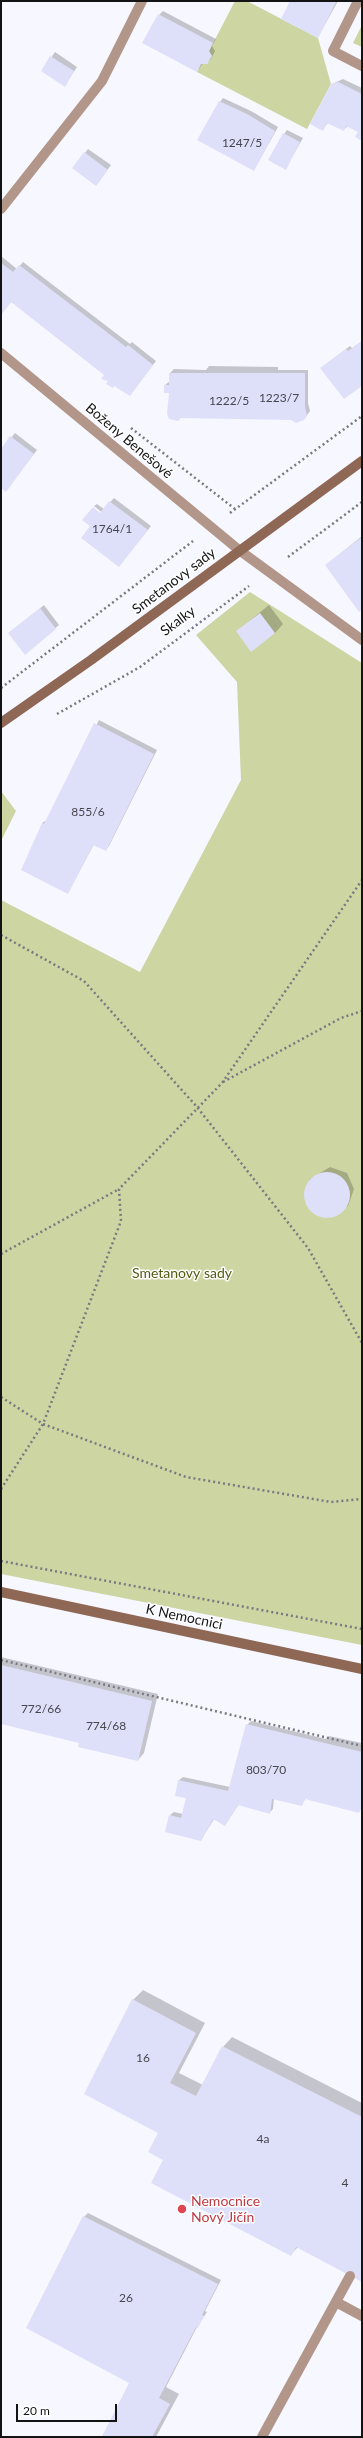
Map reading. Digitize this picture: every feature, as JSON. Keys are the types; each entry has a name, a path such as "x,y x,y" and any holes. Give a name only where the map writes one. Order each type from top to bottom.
{"street":[{"path":"1,209 102,81 142,1"},
{"path":"358,1 333,51 362,66"},
{"name":"Boženy Benešové","path":"1,353 239,550"},
{"path":"362,461 239,550 362,640"},
{"name":"Smetanovy sady","path":"1,723 91,660 239,550"},
{"name":"K Nemocnici","path":"1,1592 362,1669"},
{"path":"262,2437 350,2276"},
{"path":"336,2302 362,2316"}],"path":[{"path":"1,688 211,527 362,416"},
{"name":"Skalky","path":"56,715 140,667 362,502"},
{"path":"1,1254 119,1189 197,1107 222,1083 362,880"},
{"path":"1,935 84,981 197,1107 308,1248 362,1342"},
{"path":"222,1083 341,1018 362,1011"},
{"path":"1,1489 43,1424 121,1221 119,1189"},
{"path":"1,1397 43,1424 186,1477 331,1502 362,1499"},
{"path":"1,1561 362,1628"},
{"path":"1,1660 362,1746"}],"green space":[{"path":"235,1 247,1 318,38 331,84 307,129 197,72 201,64 207,64 212,56 209,51"},
{"path":"362,25 362,47 353,43"},
{"name":"Smetanovy sady","path":"250,592 362,663 362,1645 1,1574 1,900 140,972 241,780 237,682 196,635"},
{"path":"1,791 16,811 1,841"}],"building":[{"path":"290,1 336,2 318,38 281,19"},
{"path":"158,14 213,43 209,51 212,56 207,64 201,64 197,72 142,43"},
{"path":"50,56 74,71 65,87 41,71"},
{"path":"338,82 362,94 362,141 355,137 358,132 346,126 344,131 327,123 323,131 310,124 331,84"},
{"path":"219,101 247,114 275,131 254,171 197,140"},
{"path":"283,133 300,142 286,170 268,160"},
{"path":"84,152 108,170 96,186 72,168"},
{"path":"1,263 13,272 19,265 126,347 128,345 153,365 130,396 114,386 113,388 106,384 108,381 101,379 104,375 11,302 1,315"},
{"path":"362,341 362,386 344,399 320,368 346,349 348,351"},
{"path":"169,373 305,373 305,407 307,416 304,420 296,423 291,420 181,418 178,421 169,419 167,414 169,393 164,393 164,385 169,385"},
{"path":"10,436 34,454 6,492 1,488 1,449"},
{"path":"109,501 148,530 119,567 81,538 90,526 82,520 93,507 100,513"},
{"path":"362,537 362,610 359,612 325,565"},
{"path":"40,608 56,629 25,655 8,633"},
{"path":"260,613 275,633 251,652 236,631"},
{"path":"94,723 154,754 106,851 93,845 68,894 21,870 42,823 44,824"},
{"path":"327,1172 340,1176 346,1182 350,1195 346,1208 340,1214 327,1218 314,1214 308,1208 304,1195 308,1182 314,1176"},
{"path":"1,1665 152,1701 138,1761 78,1747 79,1743 1,1724"},
{"path":"246,1724 362,1752 362,1806 359,1813 305,1799 302,1806 272,1799 270,1814 238,1805 225,1826 213,1819 201,1841 165,1832 169,1815 181,1818 186,1798 175,1796 178,1780 228,1791"},
{"path":"132,1999 196,2033 170,2083 196,2096 222,2046 362,2117 362,2282 296,2247 291,2256 151,2183 163,2160 148,2152 158,2133 84,2094"},
{"path":"83,2216 218,2284 202,2315 204,2316 198,2328 196,2327 159,2398 170,2404 152,2437 102,2437 129,2383 26,2328"}],"place":[{"name":"Nemocnice Nový Jičín","path":"182,2209"}]}
